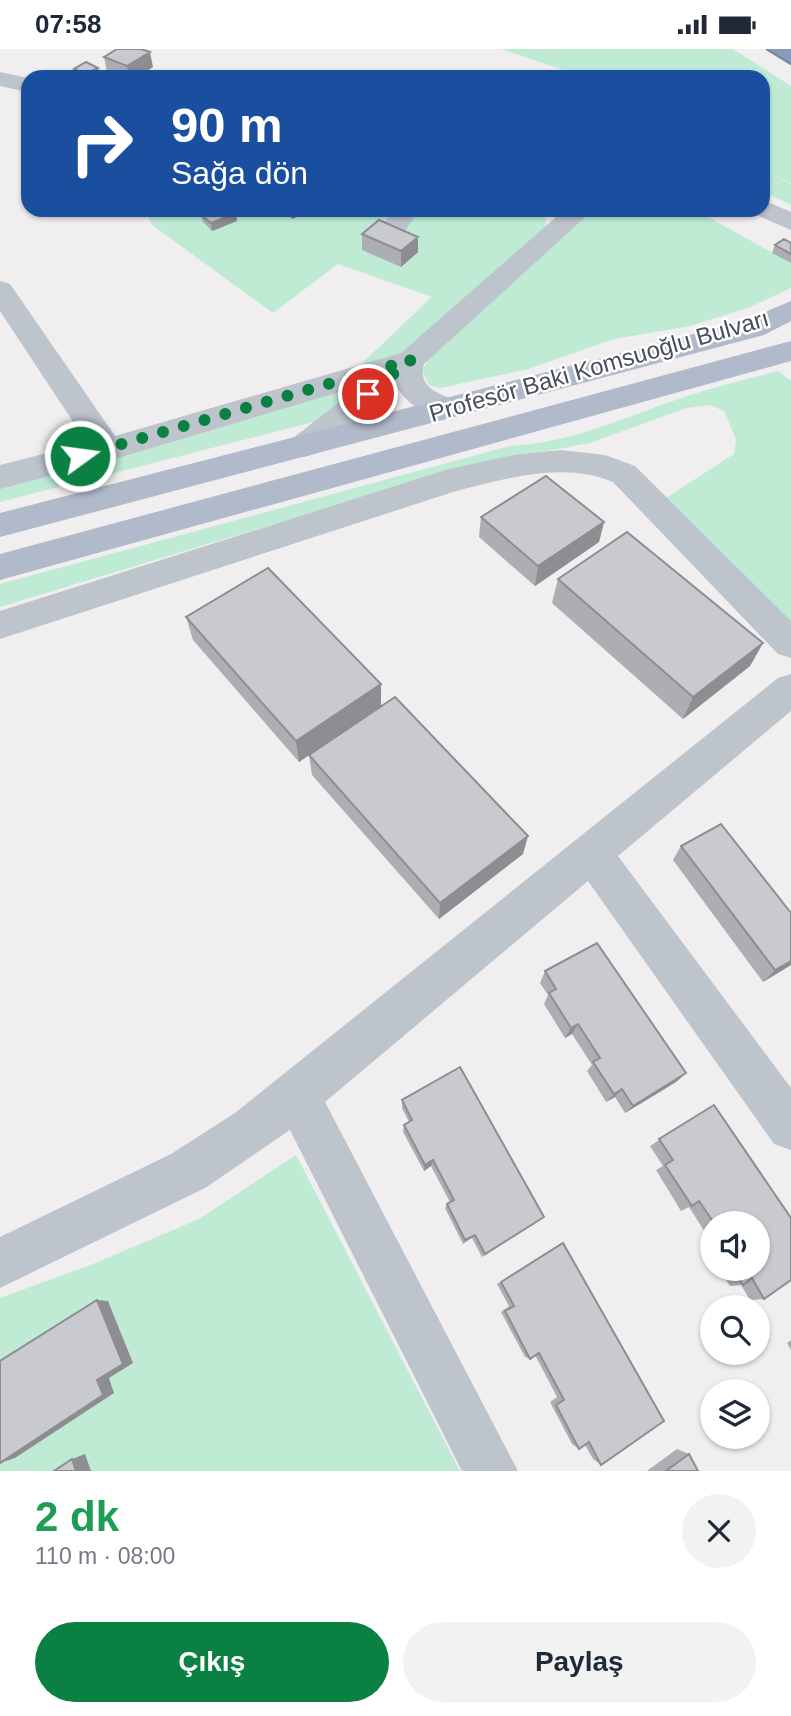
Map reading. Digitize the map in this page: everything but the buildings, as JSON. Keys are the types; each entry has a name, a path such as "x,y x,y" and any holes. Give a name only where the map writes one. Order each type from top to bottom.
{"main road":[{"name":"Profesör Baki Komsuoğlu Bulvarı","path":"0,525 754,328 791,310"},
{"name":"Profesör Baki Komsuoğlu Bulvarı","path":"0,567 791,351"}],"street":[{"path":"778,49 791,57"},
{"path":"0,79 21,84"},
{"path":"770,212 790,222"},
{"path":"304,446 411,360 566,217"},
{"path":"0,290 107,449"},
{"path":"411,360 406,375 412,389 427,401 449,408"},
{"path":"0,477 107,449 411,360"},
{"path":"0,625 449,481 523,466 587,461 608,464 624,474 791,644"},
{"path":"0,1263 188,1171 252,1131 791,689"},
{"path":"591,852 791,1127"},
{"path":"297,1096 491,1471"}],"green space":[{"path":"501,49 733,49 766,70 563,70"},
{"path":"770,73 791,86 791,183 770,174"},
{"path":"770,174 791,184 791,205 770,194"},
{"path":"148,217 546,219 545,229 416,343 322,420 0,502 0,477 360,365 432,297 338,264 273,313 152,225"},
{"path":"582,217 708,217 791,263 791,288 748,308 690,326 614,339 528,369 440,388 429,385 422,371 429,358"},
{"path":"778,371 791,381 791,622 666,498 734,454 736,439 724,411 710,405 686,408 590,443 463,467 0,607 0,584 510,446 569,436 692,394"},
{"path":"296,1155 460,1471 0,1471 0,1298 93,1264 199,1219"}],"route":[{"path":"80,456 411,360 368,394"}]}
